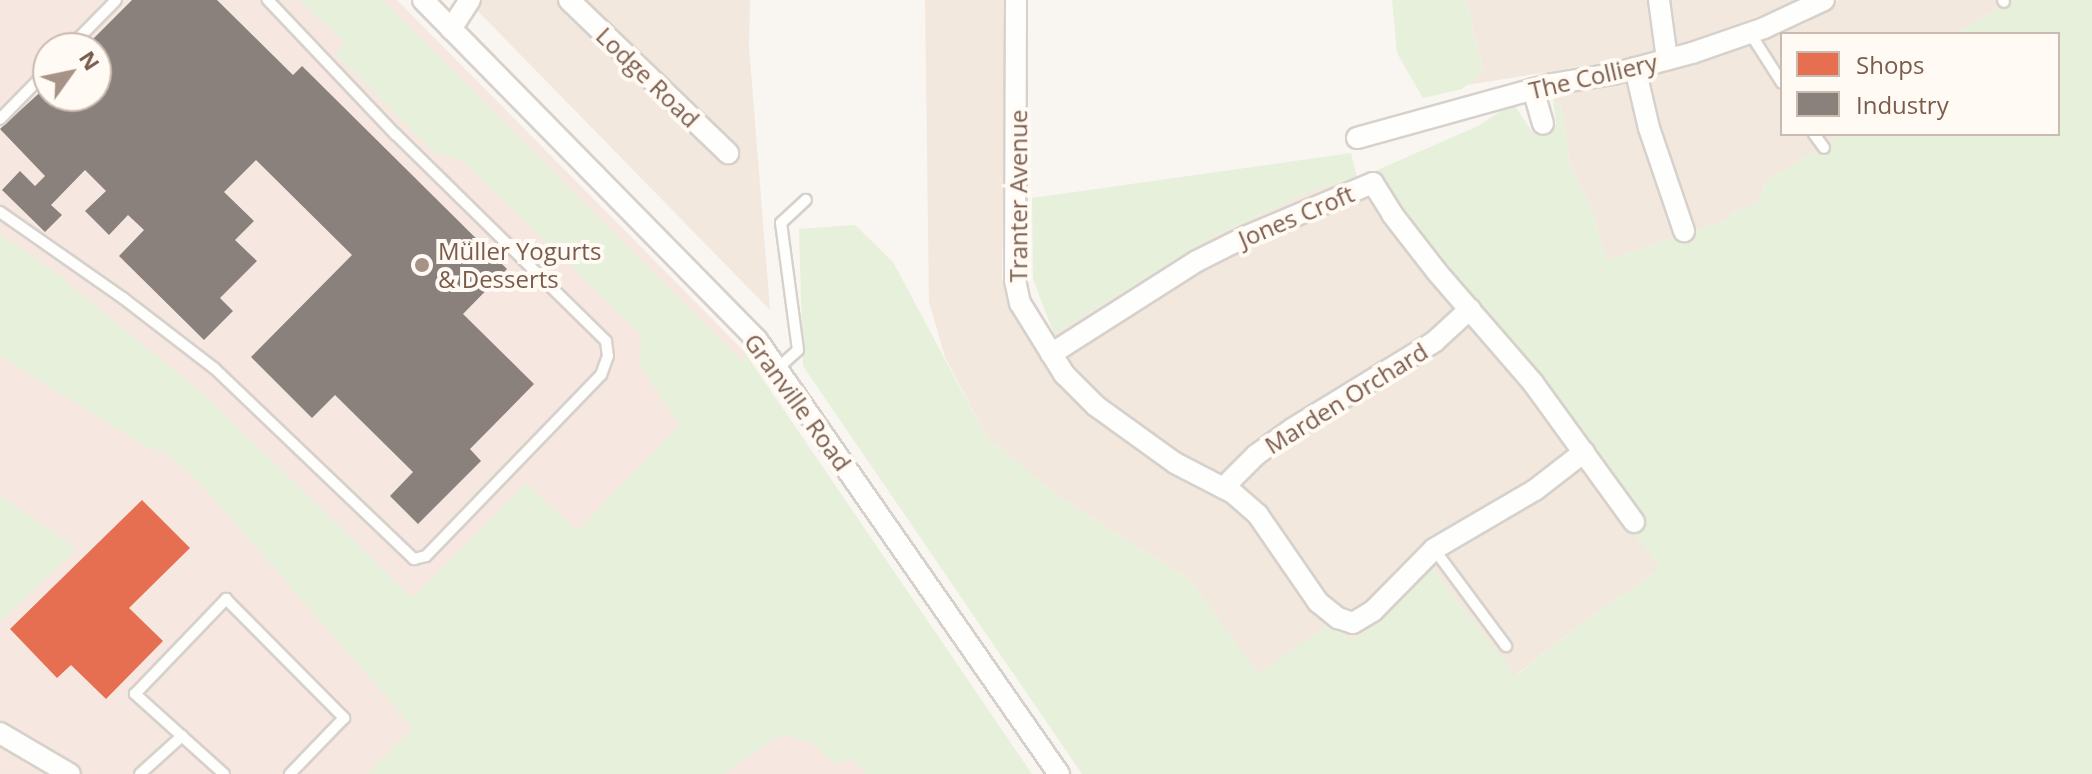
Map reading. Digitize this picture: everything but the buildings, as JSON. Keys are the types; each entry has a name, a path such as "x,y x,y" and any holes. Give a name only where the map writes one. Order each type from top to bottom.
{"street":[{"name":"Granville Road","path":"423,0 757,340 1059,774"},
{"path":"451,29 470,0"},
{"name":"Lodge Road","path":"569,0 728,153"},
{"name":"Tranter Avenue","path":"1016,0 1015,280 1020,303 1064,374 1096,406 1175,463 1223,488 1258,515 1318,602 1338,618 1353,623 1373,611 1434,549 1535,490 1584,452"},
{"path":"1659,0 1667,59"},
{"name":"The Colliery","path":"1357,138 1533,89 1667,59 1750,33 1824,0"},
{"path":"1635,68 1649,128 1684,231"},
{"path":"1533,89 1543,124"},
{"name":"Jones Croft","path":"1051,354 1197,261 1245,237 1373,183 1392,214 1533,383 1634,522"},
{"name":"Marden Orchard","path":"1223,488 1256,455 1292,429 1434,342 1470,309"},
{"path":"0,733 70,774"}],"lane":[{"path":"85,32 116,0"},
{"path":"0,212 113,290 214,368 414,559 426,556 601,375 608,356 606,341 395,134 268,0"},
{"path":"1750,33 1780,80"},
{"path":"0,119 32,86"},
{"path":"1815,136 1824,148"},
{"path":"777,369 798,350 781,223 806,200"},
{"path":"1434,549 1506,646"},
{"path":"224,774 135,694 226,599 344,718 290,774"},
{"path":"140,774 182,736"}],"shaded area":[{"path":"0,0 397,0 743,350 813,743 836,765 851,758 866,774 0,774"},
{"path":"467,0 750,0 749,47 770,310"},
{"path":"925,0 1006,0 1002,279 1033,347 1211,238 1306,193 1375,171 1413,233 1543,381 1643,516 1628,526 1658,563 1657,571 1581,624 1515,676 1432,568 1376,623 1350,642 1331,623 1258,675 1191,581 1058,496 987,438 945,357 929,302"},
{"path":"1466,0 1795,0 1782,8 1646,56 1467,85 1483,70"},
{"path":"1838,0 2013,0 1958,32 1782,32 1802,25"},
{"path":"1780,33 1780,136 1842,136 1766,181 1757,204 1732,213 1730,219 1606,261 1594,215 1570,165 1561,105 1553,99 1562,90 1631,81"}],"green space":[{"path":"299,0 383,0 745,364 743,350 1032,774 866,774 851,758 836,765 813,743 782,734 723,774 367,774 413,728 204,487 167,453 145,446 0,356 0,234 56,273 210,400 413,598 526,483 577,531 680,425 640,366 641,335 463,161 434,153 335,54 345,43"},
{"path":"1392,0 1466,0 1483,71 1462,89 1423,98 1397,53"},
{"path":"2013,0 2092,0 2092,774 1082,774 803,366 799,229 855,225 893,262 987,438 1058,496 1191,581 1258,674 1332,622 1351,641 1376,623 1432,568 1516,676 1581,624 1657,571 1658,563 1628,526 1642,516 1543,381 1413,233 1375,171 1478,126 1513,103 1533,133 1548,133 1556,124 1553,99 1561,105 1570,165 1594,215 1606,261 1730,219 1732,213 1757,204 1766,181 1842,136 2060,136 2060,32 1958,32"},
{"path":"1351,153 1357,177 1306,193 1211,238 1054,334 1033,279 1032,198"},
{"path":"0,495 77,549 0,621"}],"place":[{"name":"Müller Yogurts & Desserts","path":"422,265"}]}
